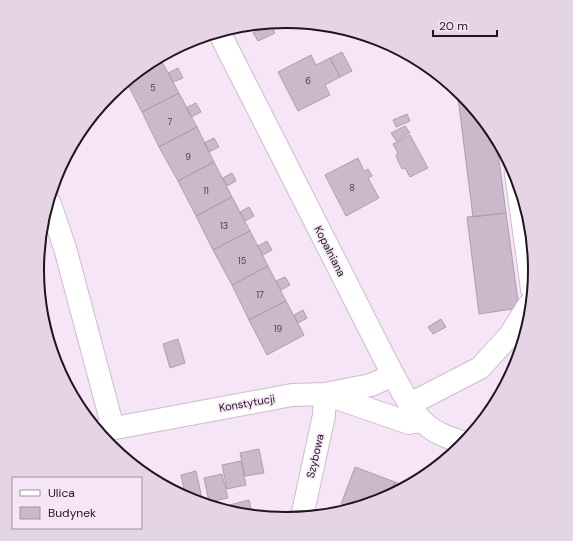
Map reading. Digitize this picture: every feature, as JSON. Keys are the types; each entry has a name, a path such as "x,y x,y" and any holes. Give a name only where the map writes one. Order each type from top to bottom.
{"street":[{"name":"Kopalniana","path":"221,37 393,375 416,412 441,434 459,441"},
{"path":"521,207 529,265"},
{"path":"52,209 65,248 106,430"},
{"path":"325,394 409,423 416,412 480,368 510,335 525,311"},
{"name":"Konstytucji","path":"106,430 292,395 325,394 371,385 393,375"},
{"name":"Szybowa","path":"303,512 324,415 325,394"}],"building":[{"path":"273,29 275,33 258,41 253,33 259,30"},
{"path":"342,52 352,71 340,77 330,58"},
{"path":"311,55 316,65 330,58 340,77 325,85 330,95 298,111 278,72"},
{"path":"162,62 179,93 142,112 129,86"},
{"path":"178,68 183,78 173,82 168,73"},
{"path":"179,93 197,127 159,147 142,112"},
{"path":"458,99 479,123 498,150 506,213 473,217"},
{"path":"196,103 201,112 191,117 186,108"},
{"path":"407,114 410,121 396,127 393,120"},
{"path":"405,126 410,133 396,141 391,133"},
{"path":"197,127 214,162 178,181 159,147"},
{"path":"410,135 428,168 410,177 405,168 402,169 396,156 398,153 393,144"},
{"path":"214,138 219,147 209,152 204,143"},
{"path":"358,158 364,171 368,169 372,176 368,178 379,198 346,216 325,175"},
{"path":"214,162 232,197 196,216 178,181"},
{"path":"232,173 236,181 227,186 223,178"},
{"path":"232,197 250,231 213,250 196,216"},
{"path":"249,207 254,216 245,221 240,212"},
{"path":"506,213 519,308 479,314 467,217"},
{"path":"250,231 268,266 232,285 213,250"},
{"path":"267,241 272,250 263,255 258,246"},
{"path":"268,266 286,301 249,320 232,285"},
{"path":"285,277 290,285 281,290 276,281"},
{"path":"286,301 304,335 267,355 249,320"},
{"path":"303,310 307,318 298,323 294,315"},
{"path":"441,319 446,327 433,334 428,327"},
{"path":"178,339 185,363 170,368 163,344"},
{"path":"259,449 264,473 245,476 240,453"},
{"path":"241,461 246,485 227,489 222,465"},
{"path":"355,467 395,482 392,489 379,495 349,505 341,504"},
{"path":"196,471 202,498 184,491 181,475"},
{"path":"222,474 228,498 213,501 209,500 204,478"},
{"path":"395,482 401,485 394,488 392,489"},
{"path":"249,500 251,510 239,508 227,506"}]}
